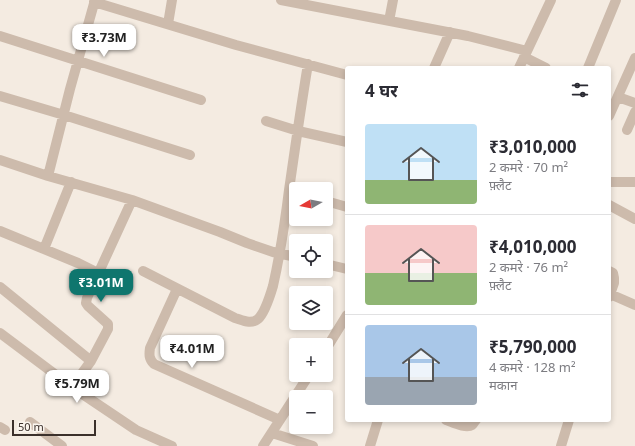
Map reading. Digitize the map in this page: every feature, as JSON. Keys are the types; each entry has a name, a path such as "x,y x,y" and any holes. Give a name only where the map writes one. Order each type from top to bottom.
{"street":[{"path":"168,24 172,0"},
{"path":"281,0 468,36 525,54 543,66"},
{"path":"389,21 393,0"},
{"path":"520,66 551,0"},
{"path":"589,66 616,0"},
{"path":"48,176 94,1 236,45 345,74"},
{"path":"435,66 450,32"},
{"path":"0,36 201,100"},
{"path":"611,109 614,99 635,58"},
{"path":"294,182 298,130 308,64"},
{"path":"0,96 190,155"},
{"path":"614,99 635,103"},
{"path":"627,130 635,112"},
{"path":"266,121 345,142"},
{"path":"0,160 48,176 132,200 247,243 289,255"},
{"path":"44,249 71,182"},
{"path":"611,182 635,182"},
{"path":"72,387 91,361 108,328 108,324 86,303 98,273 132,200"},
{"path":"333,202 345,206"},
{"path":"611,206 635,219"},
{"path":"143,271 235,318 246,322 253,322 257,320 263,312 272,288 289,208"},
{"path":"0,231 78,263 98,273"},
{"path":"333,266 345,269"},
{"path":"611,272 614,278 611,291"},
{"path":"0,287 91,361"},
{"path":"178,288 150,348 149,355 151,361 154,364 280,420"},
{"path":"611,295 635,306"},
{"path":"333,338 345,317"},
{"path":"0,333 72,387 136,430 172,446"},
{"path":"263,446 305,382"},
{"path":"30,422 62,446"},
{"path":"370,446 377,422"},
{"path":"452,422 463,426 472,425 474,422"},
{"path":"561,446 568,422"},
{"path":"272,433 313,446"}]}
